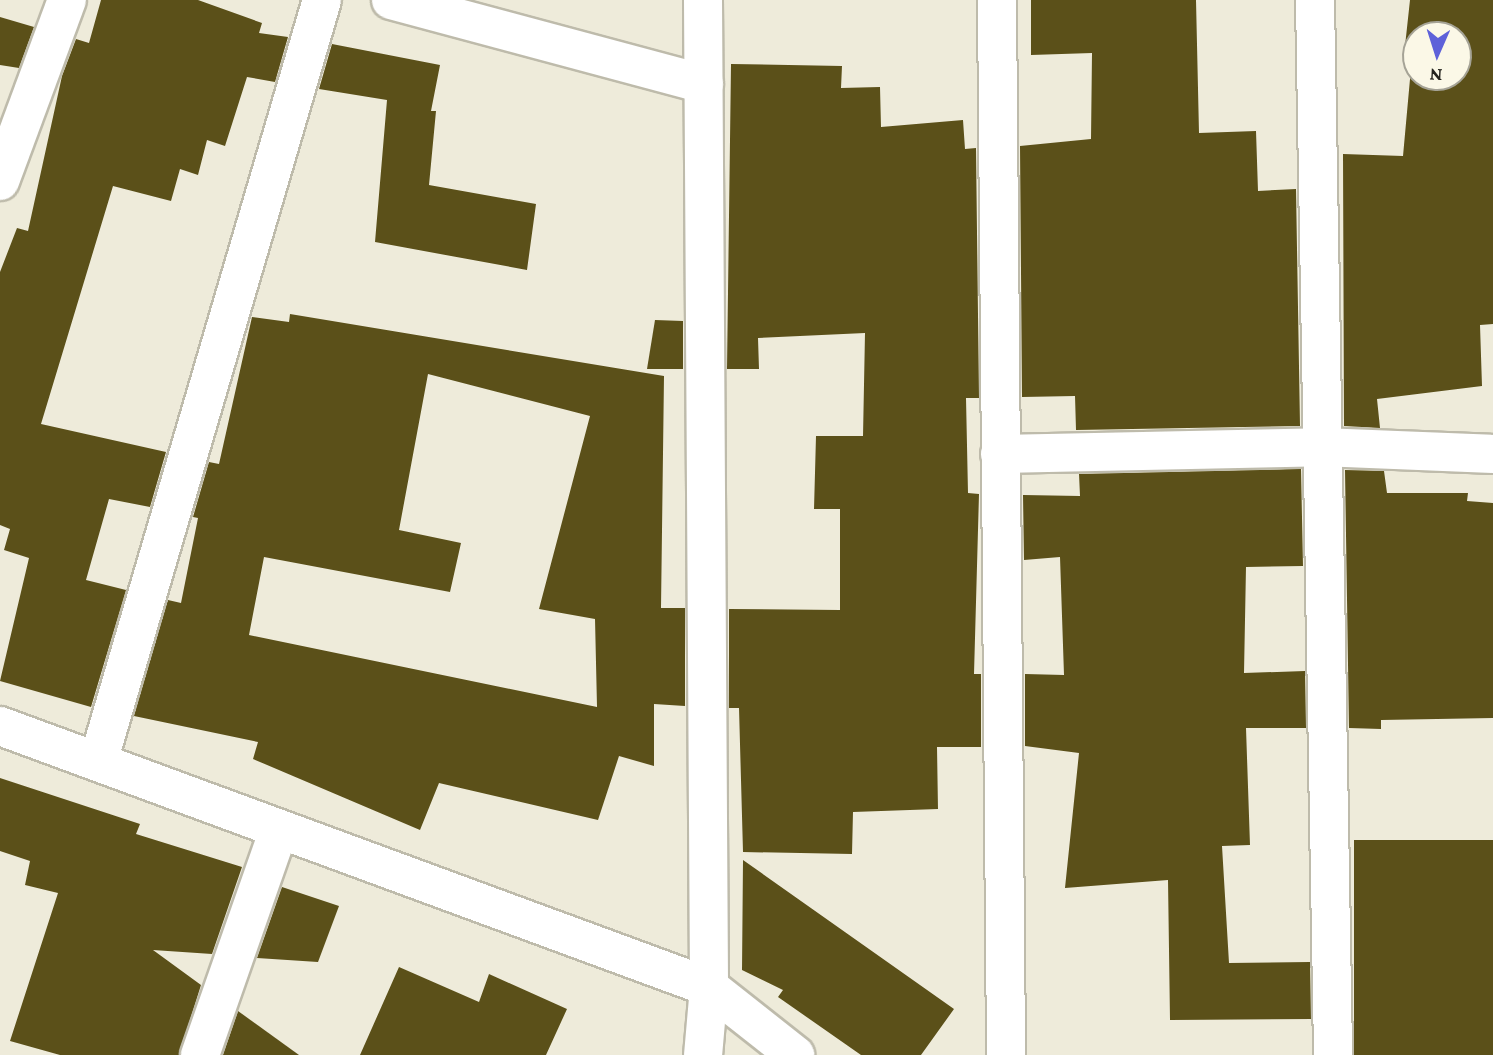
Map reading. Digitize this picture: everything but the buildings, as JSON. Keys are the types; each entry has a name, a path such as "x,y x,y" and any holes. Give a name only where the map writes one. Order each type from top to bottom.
{"street":[{"path":"0,181 67,0"},
{"path":"98,762 322,0"},
{"path":"391,0 704,84"},
{"path":"703,0 709,987 704,1055"},
{"path":"997,0 1006,1055"},
{"path":"1315,0 1333,1055"},
{"path":"1000,454 1321,447 1493,454"},
{"path":"0,726 278,832 709,987 795,1055"},
{"path":"200,1055 278,832"}]}
